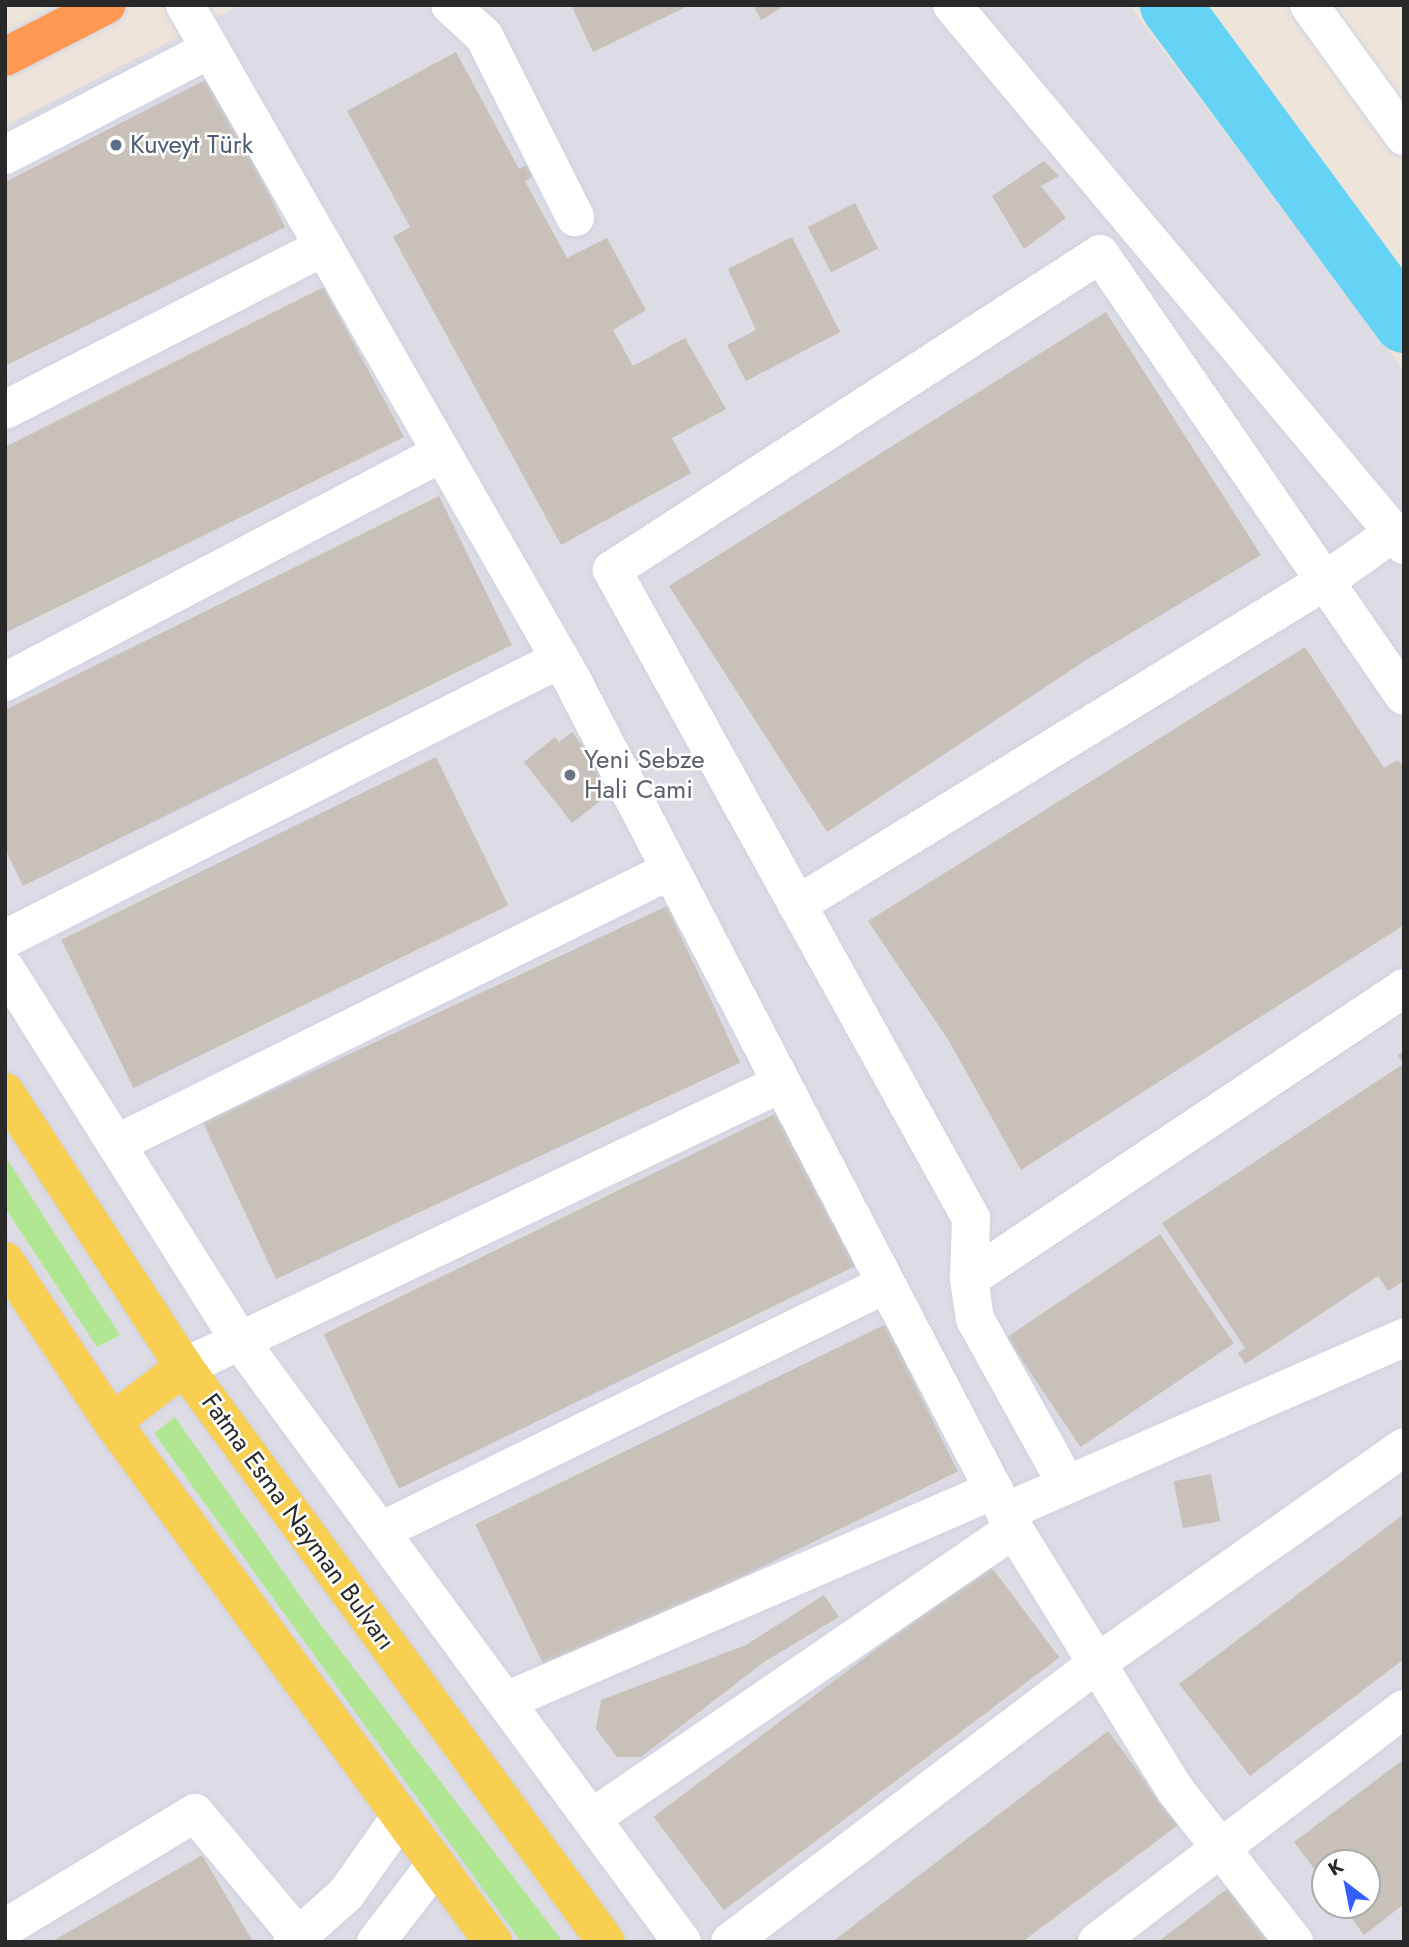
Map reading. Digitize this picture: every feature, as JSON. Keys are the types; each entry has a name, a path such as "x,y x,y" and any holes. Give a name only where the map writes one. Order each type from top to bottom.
{"highway":[{"path":"5,57 106,5"}],"main road":[{"name":"Fatma Esma Nayman Bulvarı","path":"5,1092 184,1367 606,1942"},
{"path":"5,1261 112,1422 494,1942"},
{"path":"112,1422 184,1367"}],"street":[{"path":"185,5 560,659 1004,1511 1176,1791 1294,1942"},
{"path":"450,5 484,36 575,217"},
{"path":"797,905 1399,539 952,5"},
{"path":"1309,5 1404,136"},
{"path":"5,155 210,48"},
{"path":"5,410 324,247"},
{"path":"1067,1485 975,1319 969,1279 971,1218 612,570 1100,254 1404,696"},
{"path":"5,682 442,453"},
{"path":"5,939 560,659"},
{"path":"116,1144 671,870"},
{"path":"5,968 240,1341 682,1942"},
{"path":"969,1279 1404,988"},
{"path":"184,1367 782,1083"},
{"path":"381,1531 886,1284"},
{"path":"506,1701 1004,1511 1404,1338"},
{"path":"730,1942 1097,1663 1404,1447"},
{"path":"592,1818 1004,1511"},
{"path":"1097,1942 1222,1850 1404,1709"},
{"path":"5,1928 195,1813 298,1940 346,1894 401,1816"},
{"path":"376,1942 436,1864"}],"shaded area":[{"path":"240,5 1129,5 1404,371 1404,1942 5,1942 5,126"}],"green space":[{"path":"5,1156 120,1335 97,1347 5,1208"},
{"path":"175,1417 317,1620 563,1942 521,1942 154,1433"}],"building":[{"path":"571,5 690,5 593,52"},
{"path":"753,5 786,5 761,20"},
{"path":"456,52 519,169 535,160 542,172 525,181 567,258 607,238 646,310 613,330 633,366 685,338 726,409 672,438 691,473 561,545 393,237 410,227 347,111"},
{"path":"213,76 285,227 5,366 5,182"},
{"path":"1044,161 1059,176 1041,186 1066,218 1024,249 992,196"},
{"path":"855,203 878,248 831,273 808,227"},
{"path":"792,237 840,332 746,381 727,345 756,330 728,269"},
{"path":"324,287 404,437 5,633 5,447"},
{"path":"1106,312 1261,555 1086,660 827,832 669,586"},
{"path":"439,496 512,645 23,886 5,849 5,710"},
{"path":"1305,647 1384,768 1398,760 1404,767 1404,925 1021,1170 949,1041 868,921"},
{"name":"Yeni Sebze Hali Cami","path":"572,732 617,788 572,823 524,762 555,737 559,742"},
{"path":"436,757 508,905 134,1088 61,940"},
{"path":"667,906 740,1063 276,1279 203,1122"},
{"path":"1404,1051 1404,1281 1388,1291 1378,1276 1245,1364 1238,1353 1245,1348 1162,1223 1403,1064 1398,1055"},
{"path":"781,1111 856,1266 399,1489 324,1334"},
{"path":"1160,1234 1234,1343 1080,1447 1007,1337"},
{"path":"886,1324 958,1471 547,1672 475,1524"},
{"path":"1211,1474 1220,1521 1183,1528 1174,1481"},
{"path":"1404,1514 1404,1659 1250,1776 1179,1684"},
{"path":"989,1564 1059,1657 724,1910 654,1817"},
{"path":"824,1595 839,1617 764,1662 641,1757 617,1757 596,1729 601,1700 746,1645"},
{"path":"1108,1731 1178,1825 1022,1942 832,1942"},
{"path":"1404,1759 1404,1904 1364,1935 1352,1919 1381,1919 1381,1849 1311,1849 1311,1864 1294,1842"},
{"path":"202,1855 252,1940 51,1942"},
{"path":"1228,1888 1268,1942 1158,1942"}],"waterway":[{"path":"1170,5 1404,322"}],"place":[{"name":"Kuveyt Türk","path":"116,145"},
{"name":"Yeni Sebze Hali Cami","path":"570,775"}]}
